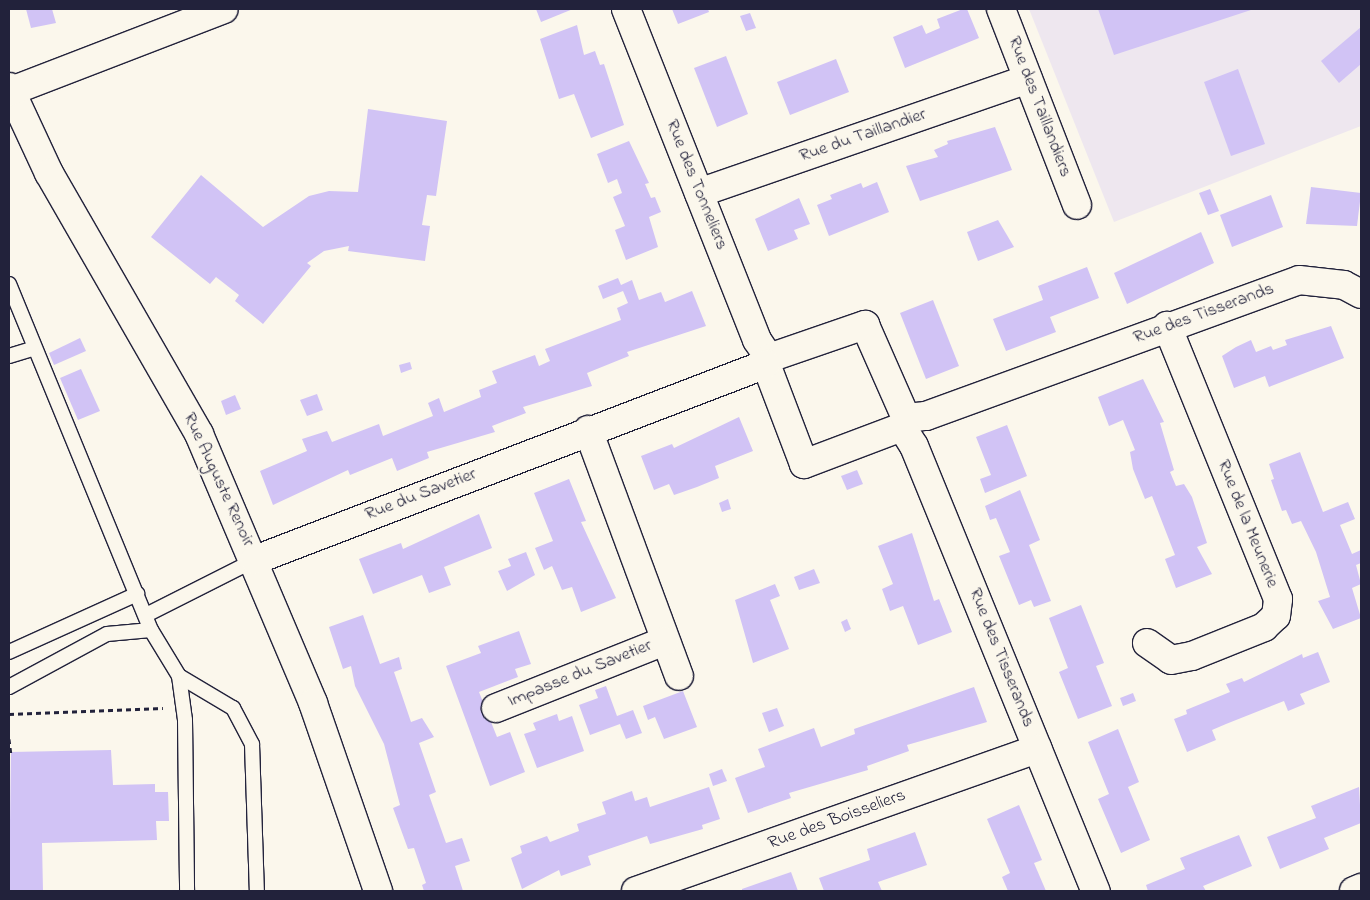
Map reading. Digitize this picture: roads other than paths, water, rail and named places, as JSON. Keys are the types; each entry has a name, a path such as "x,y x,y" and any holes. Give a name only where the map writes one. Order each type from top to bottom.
{"street":[{"path":"9,90 224,9"},
{"name":"Rue des Tonneliers","path":"626,9 767,361 804,464 904,422"},
{"name":"Rue des Taillandiers","path":"1001,9 1077,205"},
{"name":"Rue du Taillandier","path":"699,193 1028,79"},
{"name":"Rue Auguste Renoir","path":"9,90 49,173 199,434 255,560 313,703 378,891"},
{"name":"Rue des Tisserands","path":"1096,891 904,422 926,416 1167,326 1299,280 1344,285 1361,294"},
{"name":"Rue du Savetier","path":"255,560 767,361 865,325 904,422"},
{"name":"Rue de la Meunerie","path":"1147,644 1171,660 1192,656 1264,627 1276,616 1278,599 1167,326"},
{"path":"588,430 664,641 679,676"},
{"name":"Impasse du Savetier","path":"496,708 664,641"},
{"name":"Rue des Boisseliers","path":"636,891 1038,749"},
{"path":"1354,891 1361,888"}],"lane":[{"path":"9,284 32,349 146,614 151,630 179,676 183,707 188,891"},
{"path":"9,356 32,349"},
{"path":"146,614 255,560"},
{"path":"9,652 137,594"},
{"path":"9,686 107,634 151,630"},
{"path":"179,676 232,708 252,744 257,891"}]}
